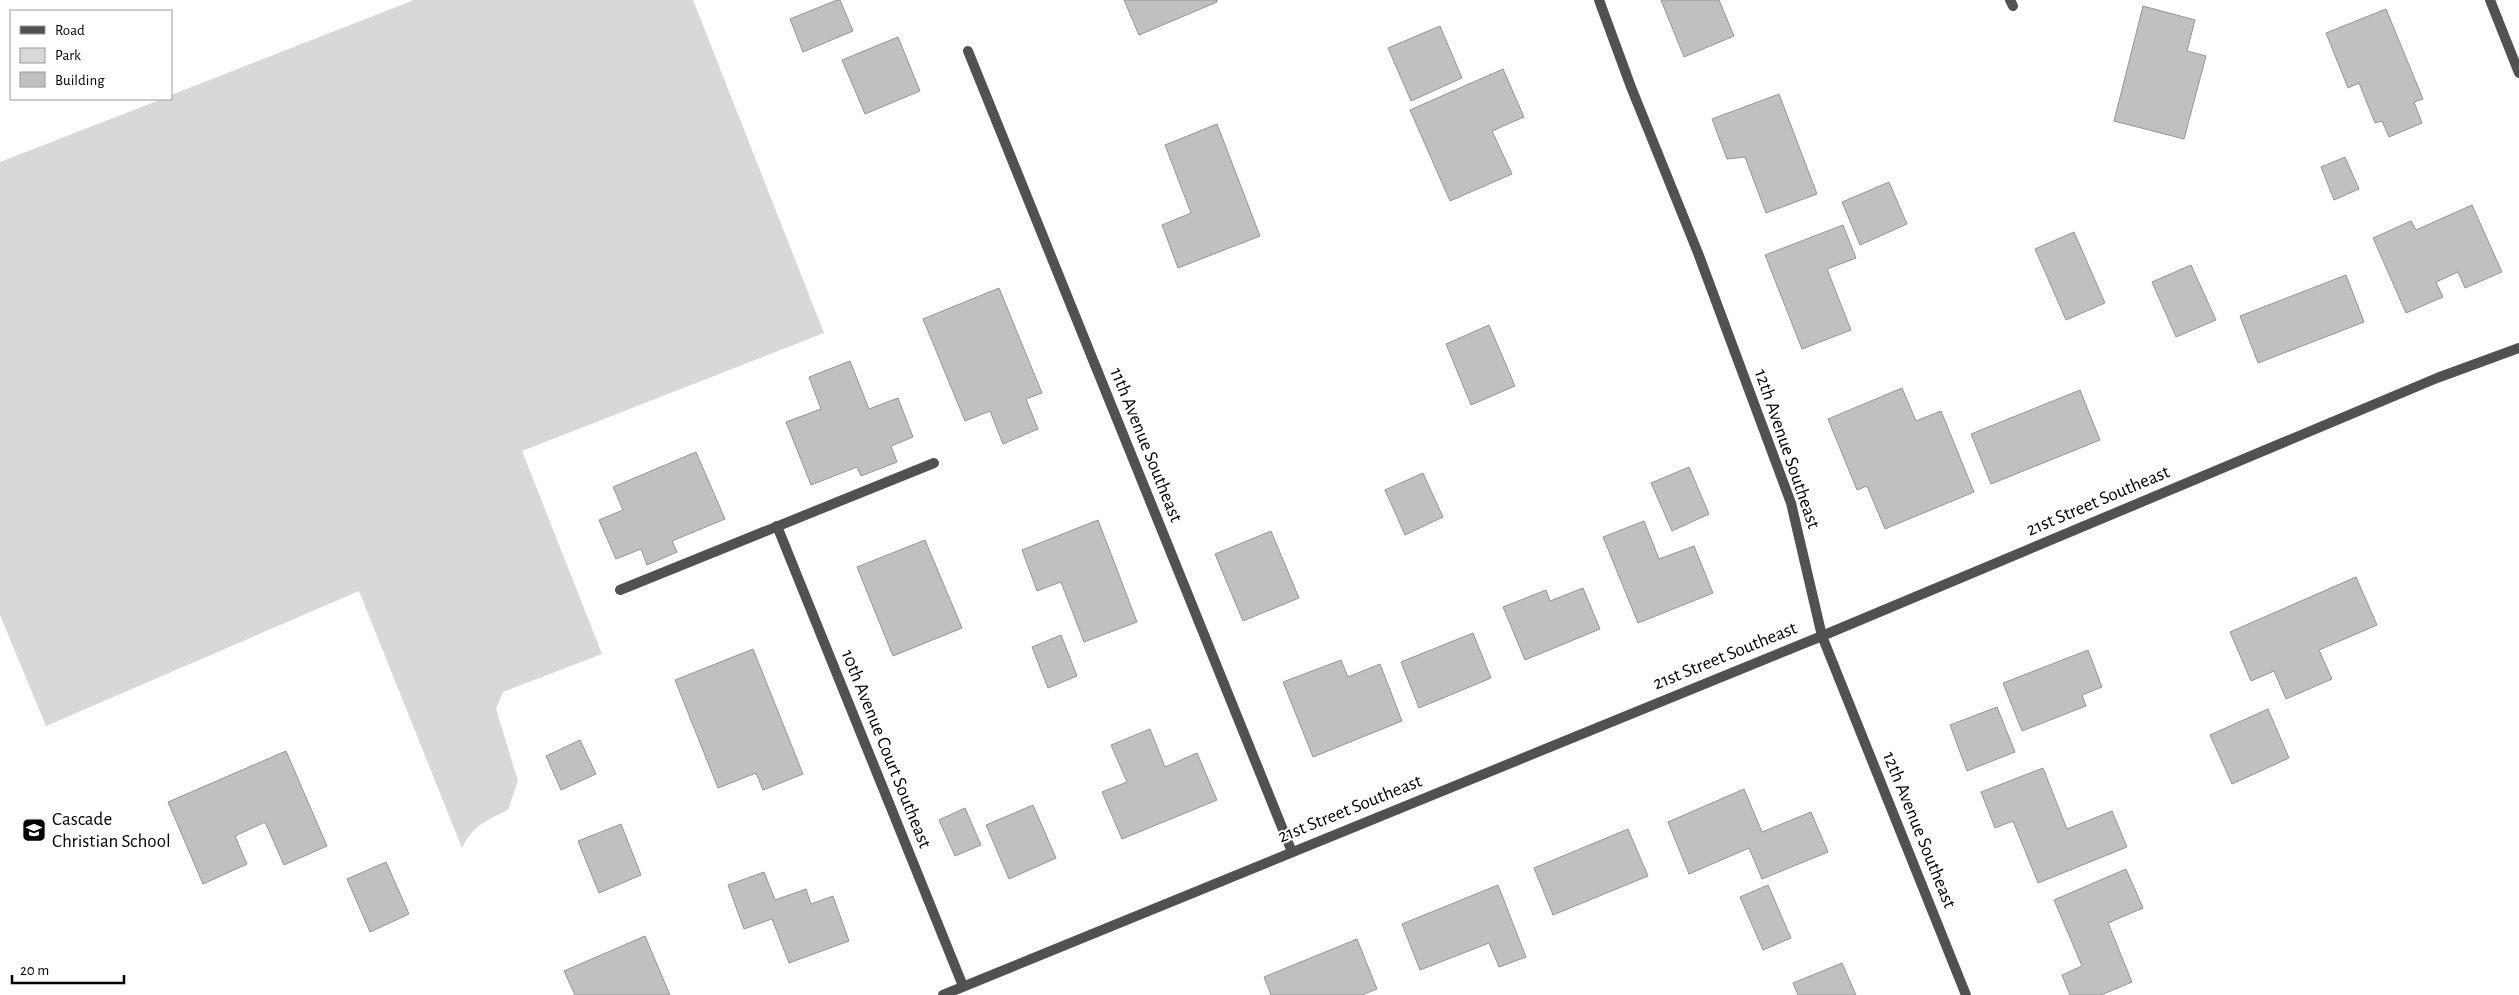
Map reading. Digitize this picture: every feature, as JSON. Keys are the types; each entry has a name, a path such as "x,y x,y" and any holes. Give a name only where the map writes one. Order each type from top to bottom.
{"street":[{"name":"12th Avenue Southeast","path":"1599,0 1631,87 1698,252 1791,503 1822,636 1966,995"},
{"path":"2490,0 2519,73"},
{"name":"11th Avenue Southeast","path":"968,51 1292,852"},
{"name":"21st Street Southeast","path":"943,995 1822,636 2437,378 2519,348"},
{"path":"620,590 934,462"},
{"name":"10th Avenue Court Southeast","path":"777,526 963,986"}],"green space":[{"path":"414,0 693,0 824,333 522,451 602,654 503,692 496,709 518,781 508,810 481,824 466,840 462,848 359,591 46,726 0,615 0,162 159,100 172,100 172,95"}],"building":[{"path":"840,0 853,31 803,52 790,19"},
{"path":"1124,0 1217,0 1217,2 1139,35"},
{"path":"1661,0 1719,0 1734,36 1684,57"},
{"path":"2143,6 2195,20 2187,51 2206,56 2184,139 2114,121"},
{"path":"2386,9 2423,99 2414,102 2422,123 2389,137 2382,121 2375,123 2359,83 2348,88 2326,33"},
{"path":"1440,26 1462,78 1411,101 1388,48"},
{"path":"898,37 920,91 865,114 842,60"},
{"path":"1503,69 1524,117 1492,131 1512,174 1450,201 1410,110"},
{"path":"1779,94 1817,194 1766,213 1745,157 1727,159 1712,119"},
{"path":"1217,124 1260,236 1178,268 1162,225 1191,213 1165,145"},
{"path":"2345,157 2359,189 2334,200 2321,167"},
{"path":"1889,182 1907,224 1860,245 1842,202"},
{"path":"2472,205 2502,272 2465,288 2458,272 2436,282 2443,297 2406,313 2373,238 2411,221 2416,230"},
{"path":"1843,225 1856,258 1827,269 1851,330 1802,349 1765,255"},
{"path":"2074,232 2105,303 2066,320 2035,249"},
{"path":"2191,265 2216,320 2176,337 2152,282"},
{"path":"2346,275 2364,322 2258,363 2240,316"},
{"path":"999,288 1042,393 1026,399 1038,429 1003,444 990,411 965,421 923,319"},
{"path":"1489,325 1515,386 1471,405 1446,344"},
{"path":"850,361 869,409 898,398 913,437 891,446 897,462 861,476 857,467 811,485 786,422 821,409 809,377"},
{"path":"1902,388 1916,421 1941,411 1974,492 1885,529 1867,486 1857,490 1828,419"},
{"path":"2080,390 2100,440 1991,484 1971,434"},
{"path":"696,452 725,519 672,541 677,552 647,565 641,549 616,559 599,520 623,510 613,487"},
{"path":"1689,467 1709,514 1672,531 1651,483"},
{"path":"1423,473 1443,517 1405,535 1385,490"},
{"path":"1098,520 1137,622 1084,642 1061,582 1037,591 1022,550"},
{"path":"1644,521 1659,559 1694,546 1713,593 1638,623 1603,537"},
{"path":"1271,531 1299,598 1243,621 1215,554"},
{"path":"925,540 962,628 893,656 857,567"},
{"path":"2356,577 2377,625 2319,650 2332,679 2286,699 2274,671 2251,681 2230,632"},
{"path":"1583,588 1600,629 1525,660 1503,607 1546,590 1550,601"},
{"path":"1473,633 1491,678 1419,708 1401,662"},
{"path":"1061,635 1077,676 1048,688 1032,647"},
{"path":"753,649 803,774 763,790 756,773 718,788 675,680"},
{"path":"2088,650 2102,687 2082,695 2086,706 2022,731 2003,683"},
{"path":"1341,660 1348,677 1380,664 1402,721 1313,757 1283,682"},
{"path":"1997,707 2015,752 1967,771 1950,725"},
{"path":"2268,709 2289,758 2232,784 2210,735"},
{"path":"1150,729 1165,767 1197,753 1217,800 1122,839 1102,792 1127,782 1111,745"},
{"path":"580,740 596,774 561,790 546,756"},
{"path":"286,751 327,846 284,865 265,822 235,836 247,864 203,884 168,802"},
{"path":"2043,768 2067,829 2112,811 2127,847 2038,883 2013,821 1995,828 1981,792"},
{"path":"1744,789 1762,832 1811,812 1828,852 1762,879 1749,848 1689,874 1668,822"},
{"path":"1033,805 1056,858 1009,879 986,825"},
{"path":"965,808 981,845 955,856 939,820"},
{"path":"621,824 641,875 599,893 578,841"},
{"path":"1628,829 1648,876 1553,915 1534,868"},
{"path":"386,862 409,914 370,932 347,879"},
{"path":"2126,869 2143,908 2108,923 2132,982 2101,995 2070,995 2062,975 2082,966 2054,900"},
{"path":"764,872 775,900 806,889 811,904 833,896 849,941 789,963 772,919 744,929 728,885"},
{"path":"1498,885 1526,957 1499,967 1489,943 1420,970 1402,924"},
{"path":"1768,885 1791,938 1763,950 1740,897"},
{"path":"645,936 670,995 575,995 564,971"},
{"path":"1357,939 1377,989 1362,995 1271,995 1264,977"},
{"path":"1842,963 1856,995 1798,995 1793,983"}],"place":[{"name":"Cascade Christian School","path":"34,830"}]}
